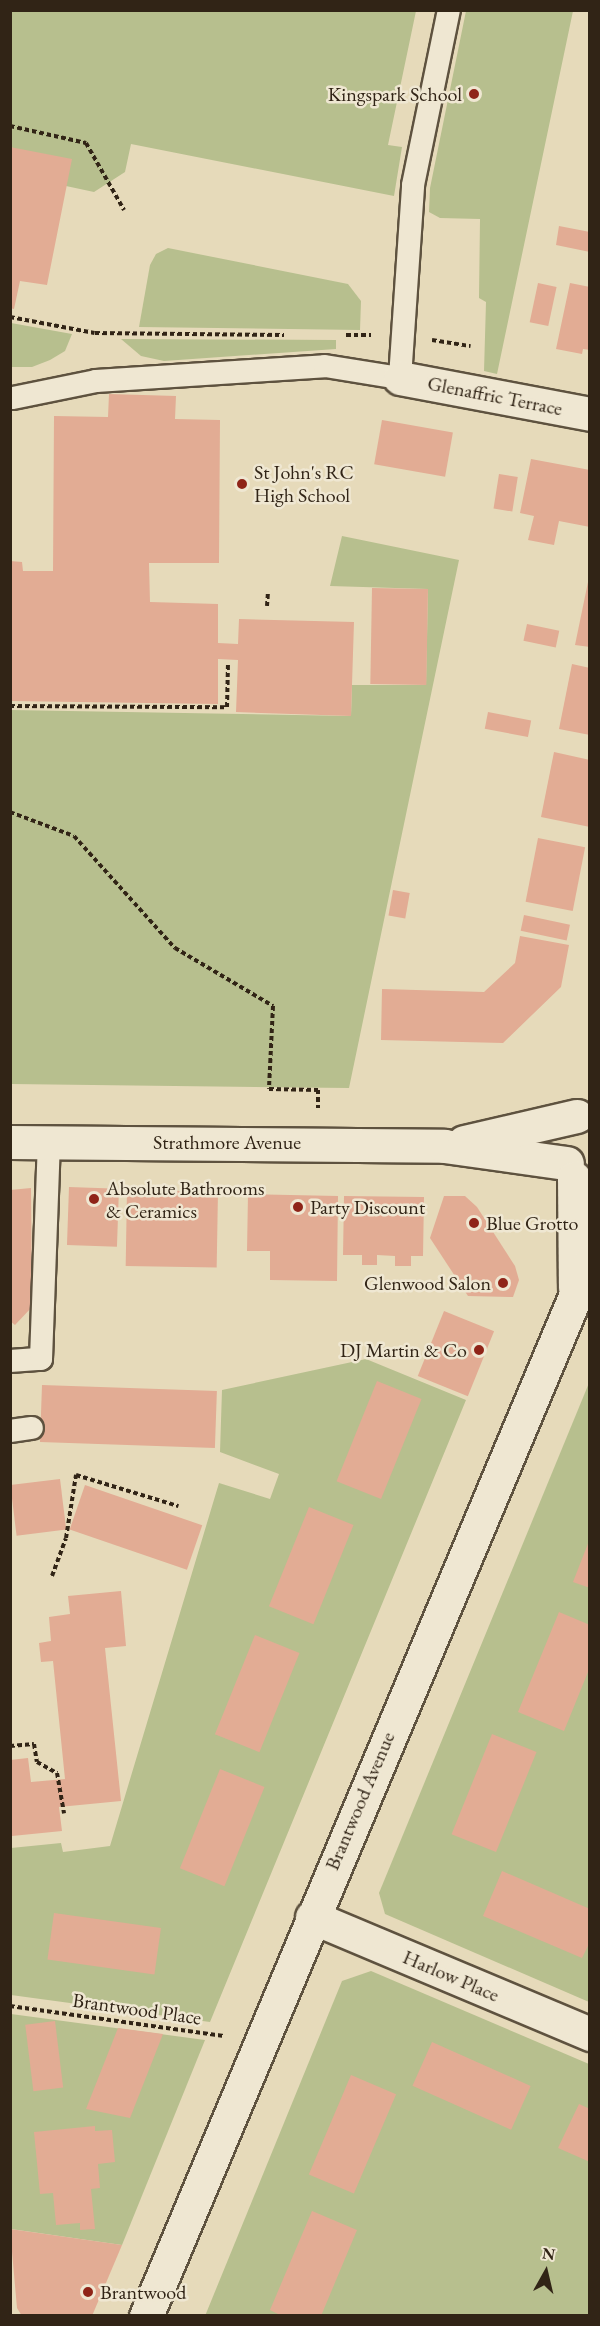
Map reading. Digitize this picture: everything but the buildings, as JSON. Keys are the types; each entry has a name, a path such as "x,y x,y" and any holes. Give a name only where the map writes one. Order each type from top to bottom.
{"street":[{"name":"Glenaffric Terrace","path":"400,378 590,414"},
{"name":"Strathmore Avenue","path":"444,1146 584,1111"},
{"name":"Strathmore Avenue","path":"10,1142 317,1142 444,1146 577,1178 569,1131 584,1111"},
{"name":"Brantwood Avenue","path":"146,2316 582,1274 577,1178"},
{"name":"Harlow Place","path":"312,1917 590,2034"}],"lane":[{"path":"13,398 96,381 325,366 400,378 413,185 449,10"},
{"path":"10,1361 40,1359 49,1142"}],"path":[{"path":"10,126 86,143 124,210"},
{"path":"10,317 95,333 297,335"},
{"path":"332,335 404,336 471,346"},
{"path":"267,606 268,592"},
{"path":"10,706 227,707 228,663"},
{"path":"10,812 74,836 175,948 273,1006 269,1089 318,1090 317,1142"},
{"path":"52,1576 66,1538 76,1475 178,1506"},
{"path":"10,1746 34,1744 37,1762 57,1773 64,1813"},
{"name":"Brantwood Place","path":"10,2006 260,2042"}],"green space":[{"path":"10,11 416,11 388,145 402,147 394,196 131,144 125,172 94,192 66,186 11,147"},
{"name":"Kingspark School","path":"466,11 573,11 497,374 484,371 486,302 479,298 480,219 440,218 429,212 430,188"},
{"path":"168,248 348,284 361,301 360,330 139,327 150,265 156,254"},
{"path":"10,323 72,334 65,351 50,360 32,367 11,367"},
{"path":"121,339 336,340 336,349 164,361 141,356"},
{"path":"342,536 459,560 349,1088 11,1084 11,710 351,716 352,685 426,685 428,589 330,586"},
{"path":"366,1359 466,1400 210,2022 11,1995 11,1848 61,1843 63,1852 110,1846 219,1483 270,1499 279,1474 220,1452 222,1390"},
{"path":"589,1383 589,2002 385,1914 379,1893"},
{"path":"371,1971 589,2064 589,2315 205,2316 342,1981"},
{"path":"11,2014 205,2040 122,2245 11,2229"}],"place":[{"name":"Kingspark School","path":"474,94"},
{"name":"St John's RC High School","path":"242,484"},
{"name":"Absolute Bathrooms & Ceramics","path":"94,1199"},
{"name":"Party Discount","path":"298,1207"},
{"name":"Blue Grotto","path":"474,1223"},
{"name":"Glenwood Salon","path":"503,1283"},
{"name":"DJ Martin & Co","path":"479,1350"},
{"name":"Brantwood","path":"88,2292"}]}
